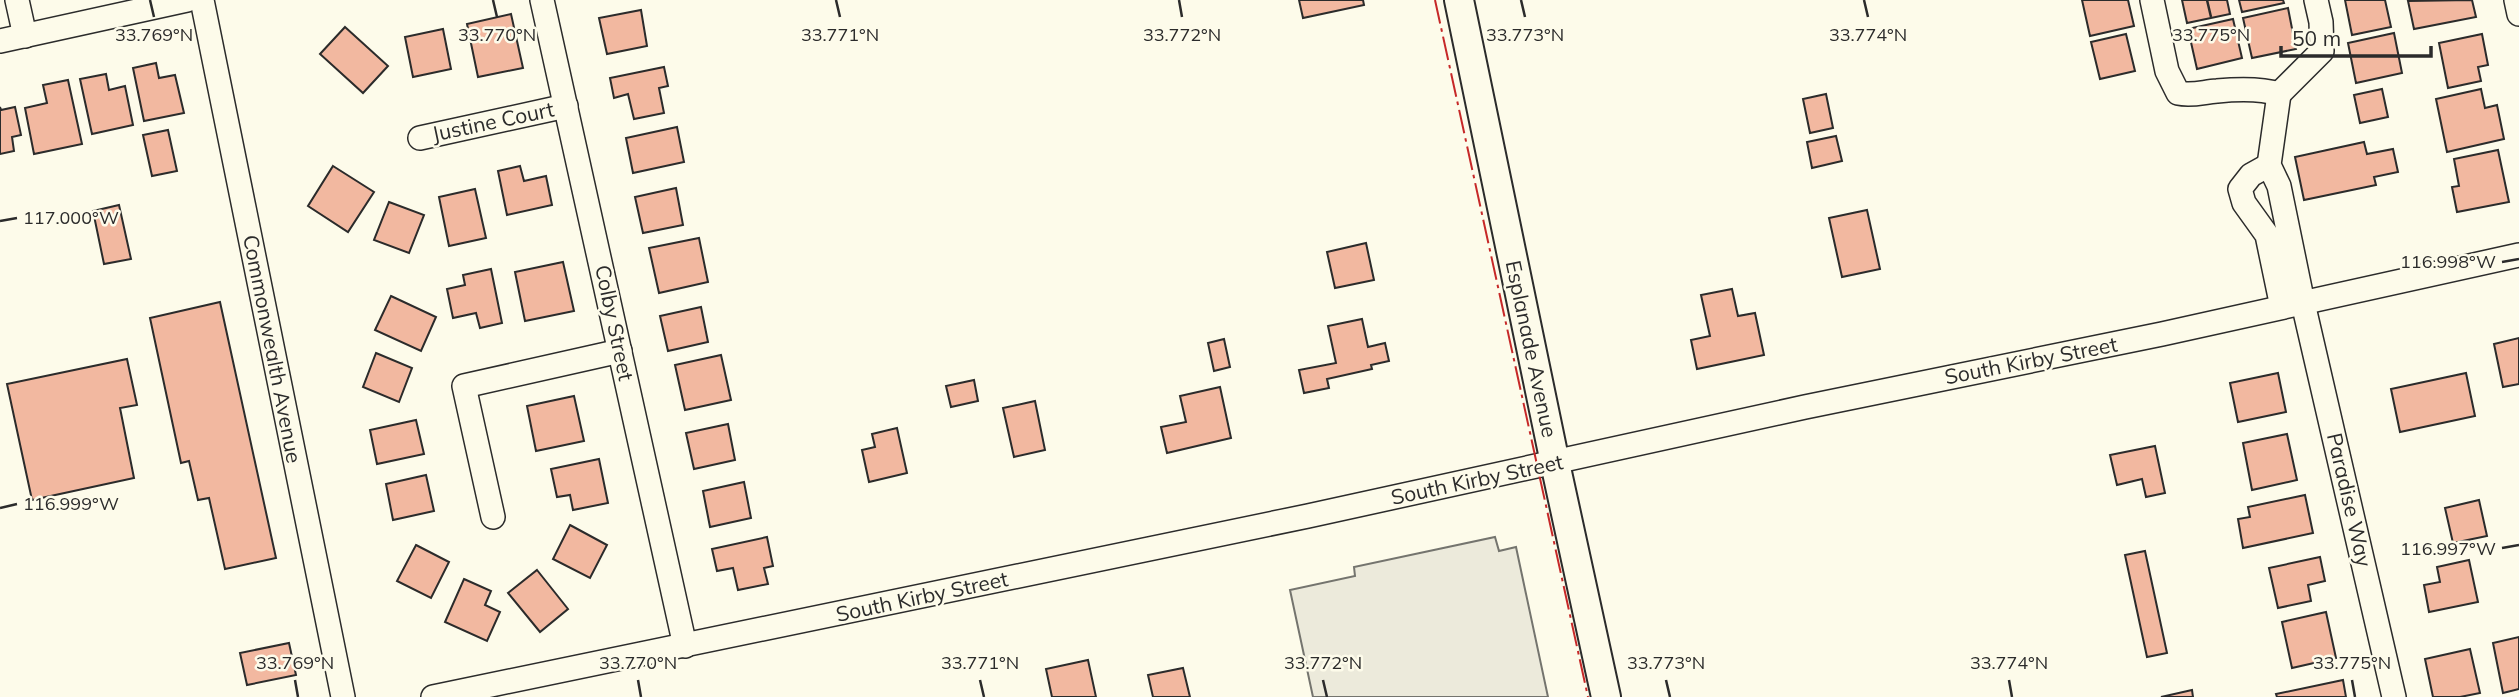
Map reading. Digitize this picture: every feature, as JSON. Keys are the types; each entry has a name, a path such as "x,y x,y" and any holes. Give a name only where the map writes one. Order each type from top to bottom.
{"main road":[{"name":"Esplanade Avenue","path":"1459,0 1606,697"}],"street":[{"path":"18,0 25,36"},
{"path":"0,41 187,0"},
{"name":"Commonwealth Avenue","path":"202,0 343,697"},
{"name":"Colby Street","path":"542,0 685,646"},
{"path":"2152,0 2167,71 2178,93 2190,96 2215,91 2266,90 2279,94"},
{"path":"2292,305 2279,186 2269,165 2279,94 2322,51 2321,22 2316,0"},
{"path":"2516,0 2519,14"},
{"name":"Justine Court","path":"420,138 566,106"},
{"path":"2269,165 2251,175 2240,189 2244,203 2267,234 2292,305"},
{"name":"South Kirby Street","path":"432,697 1555,463 2519,255"},
{"name":"Paradise Way","path":"2292,305 2394,697"},
{"path":"493,517 464,386 620,351"}],"shaded area":[{"path":"1495,537 1499,551 1516,547 1548,697 1313,697 1290,590 1355,576 1354,567"}],"building":[{"path":"1299,0 1363,0 1364,5 1303,18"},
{"path":"2082,0 2128,0 2134,26 2090,36"},
{"path":"2182,0 2227,0 2230,14 2187,23"},
{"path":"2239,0 2283,0 2284,3 2242,12"},
{"path":"2345,0 2385,0 2391,27 2352,35"},
{"path":"2472,0 2476,17 2414,29 2408,1"},
{"path":"2288,8 2296,49 2252,58 2243,18"},
{"path":"641,10 647,46 607,54 599,18"},
{"path":"511,14 523,68 478,77 467,24"},
{"path":"2233,19 2242,58 2197,69 2188,29"},
{"path":"345,27 388,66 363,93 320,54"},
{"path":"443,29 451,69 413,77 405,37"},
{"path":"2394,33 2402,73 2356,83 2348,43"},
{"path":"2126,34 2135,71 2100,79 2091,42"},
{"path":"2482,34 2488,65 2478,67 2481,81 2448,88 2439,43"},
{"path":"156,63 159,78 175,75 184,113 144,121 133,68"},
{"path":"664,67 668,86 659,88 664,113 634,119 628,94 614,98 610,78"},
{"path":"106,74 109,90 125,86 133,125 92,134 80,79"},
{"path":"68,80 82,144 34,154 25,108 47,103 43,85"},
{"path":"2382,89 2388,117 2360,123 2354,95"},
{"path":"2481,89 2485,108 2497,105 2504,139 2447,152 2436,99"},
{"path":"1826,94 1833,128 1810,133 1803,99"},
{"path":"0,107 1,110 15,107 21,135 12,137 14,151 0,154"},
{"path":"677,127 684,162 633,173 626,138"},
{"path":"168,130 177,171 152,176 143,135"},
{"path":"1836,136 1842,161 1812,168 1807,142"},
{"path":"2364,142 2367,154 2393,149 2398,172 2374,177 2376,185 2304,200 2295,157"},
{"path":"2498,150 2509,202 2457,212 2452,187 2459,186 2454,159"},
{"path":"333,166 374,192 348,232 308,206"},
{"path":"520,166 524,181 546,176 552,205 507,215 498,171"},
{"path":"676,188 683,225 643,233 635,197"},
{"path":"475,189 486,238 449,246 439,197"},
{"path":"389,202 424,215 409,253 374,240"},
{"path":"119,205 131,259 104,264 93,211"},
{"path":"1867,210 1880,269 1842,277 1829,218"},
{"path":"699,238 708,282 659,293 649,248"},
{"path":"1366,243 1374,280 1335,288 1327,252"},
{"path":"563,262 574,311 525,321 515,272"},
{"path":"491,269 502,323 480,328 476,313 453,318 447,289 465,285 463,275"},
{"path":"1732,289 1738,316 1755,313 1764,355 1697,369 1691,340 1710,336 1701,295"},
{"path":"391,296 436,317 421,351 375,330"},
{"path":"220,302 276,558 225,569 209,498 198,500 189,461 181,463 150,318"},
{"path":"701,307 708,342 668,351 660,316"},
{"path":"1362,319 1368,347 1385,343 1389,361 1371,365 1372,369 1327,379 1329,388 1304,393 1299,370 1336,363 1328,326"},
{"path":"2519,338 2519,384 2503,387 2494,344"},
{"path":"1224,339 1230,367 1214,371 1208,343"},
{"path":"376,353 412,368 399,402 363,387"},
{"path":"721,355 731,400 685,410 675,365"},
{"path":"127,359 137,405 120,408 134,478 32,500 7,384"},
{"path":"2278,373 2286,412 2238,422 2230,383"},
{"path":"2466,373 2475,416 2400,432 2391,389"},
{"path":"974,380 978,401 951,407 946,386"},
{"path":"1220,387 1231,438 1167,453 1161,427 1186,422 1180,396"},
{"path":"574,396 584,441 536,451 527,406"},
{"path":"1035,401 1045,450 1014,457 1003,408"},
{"path":"416,420 424,454 377,464 370,430"},
{"path":"728,424 735,460 694,469 686,433"},
{"path":"897,428 907,473 869,482 862,450 875,447 872,434"},
{"path":"2287,434 2297,480 2252,490 2243,443"},
{"path":"2155,446 2165,493 2146,497 2142,479 2117,485 2110,455"},
{"path":"599,459 608,503 573,510 570,495 557,497 551,469"},
{"path":"426,475 434,511 393,520 386,484"},
{"path":"744,482 751,518 710,527 703,491"},
{"path":"2305,495 2313,533 2243,548 2238,519 2250,517 2248,507"},
{"path":"2479,500 2487,536 2453,543 2445,508"},
{"path":"570,525 607,545 590,578 553,559"},
{"path":"767,537 773,566 764,568 768,584 738,590 733,568 717,571 712,549"},
{"path":"416,545 449,562 431,598 397,581"},
{"path":"2145,551 2167,653 2147,657 2125,555"},
{"path":"2320,557 2325,581 2308,585 2311,601 2278,608 2269,568"},
{"path":"2469,560 2478,602 2429,612 2424,585 2440,582 2437,567"},
{"path":"537,570 568,609 540,632 508,593"},
{"path":"464,579 491,591 485,605 500,612 487,641 445,622"},
{"path":"2326,612 2336,658 2292,668 2282,622"},
{"path":"2519,637 2519,689 2503,693 2493,643"},
{"path":"289,643 296,675 247,685 240,653"},
{"path":"2470,649 2480,693 2460,697 2433,697 2425,659"},
{"path":"1088,660 1096,697 1052,697 1046,669"},
{"path":"1183,668 1190,697 1153,697 1148,675"},
{"path":"2343,680 2346,697 2277,697 2276,694"},
{"path":"2192,690 2193,697 2161,697"}],"power":[{"path":"1435,0 1588,697"}]}
